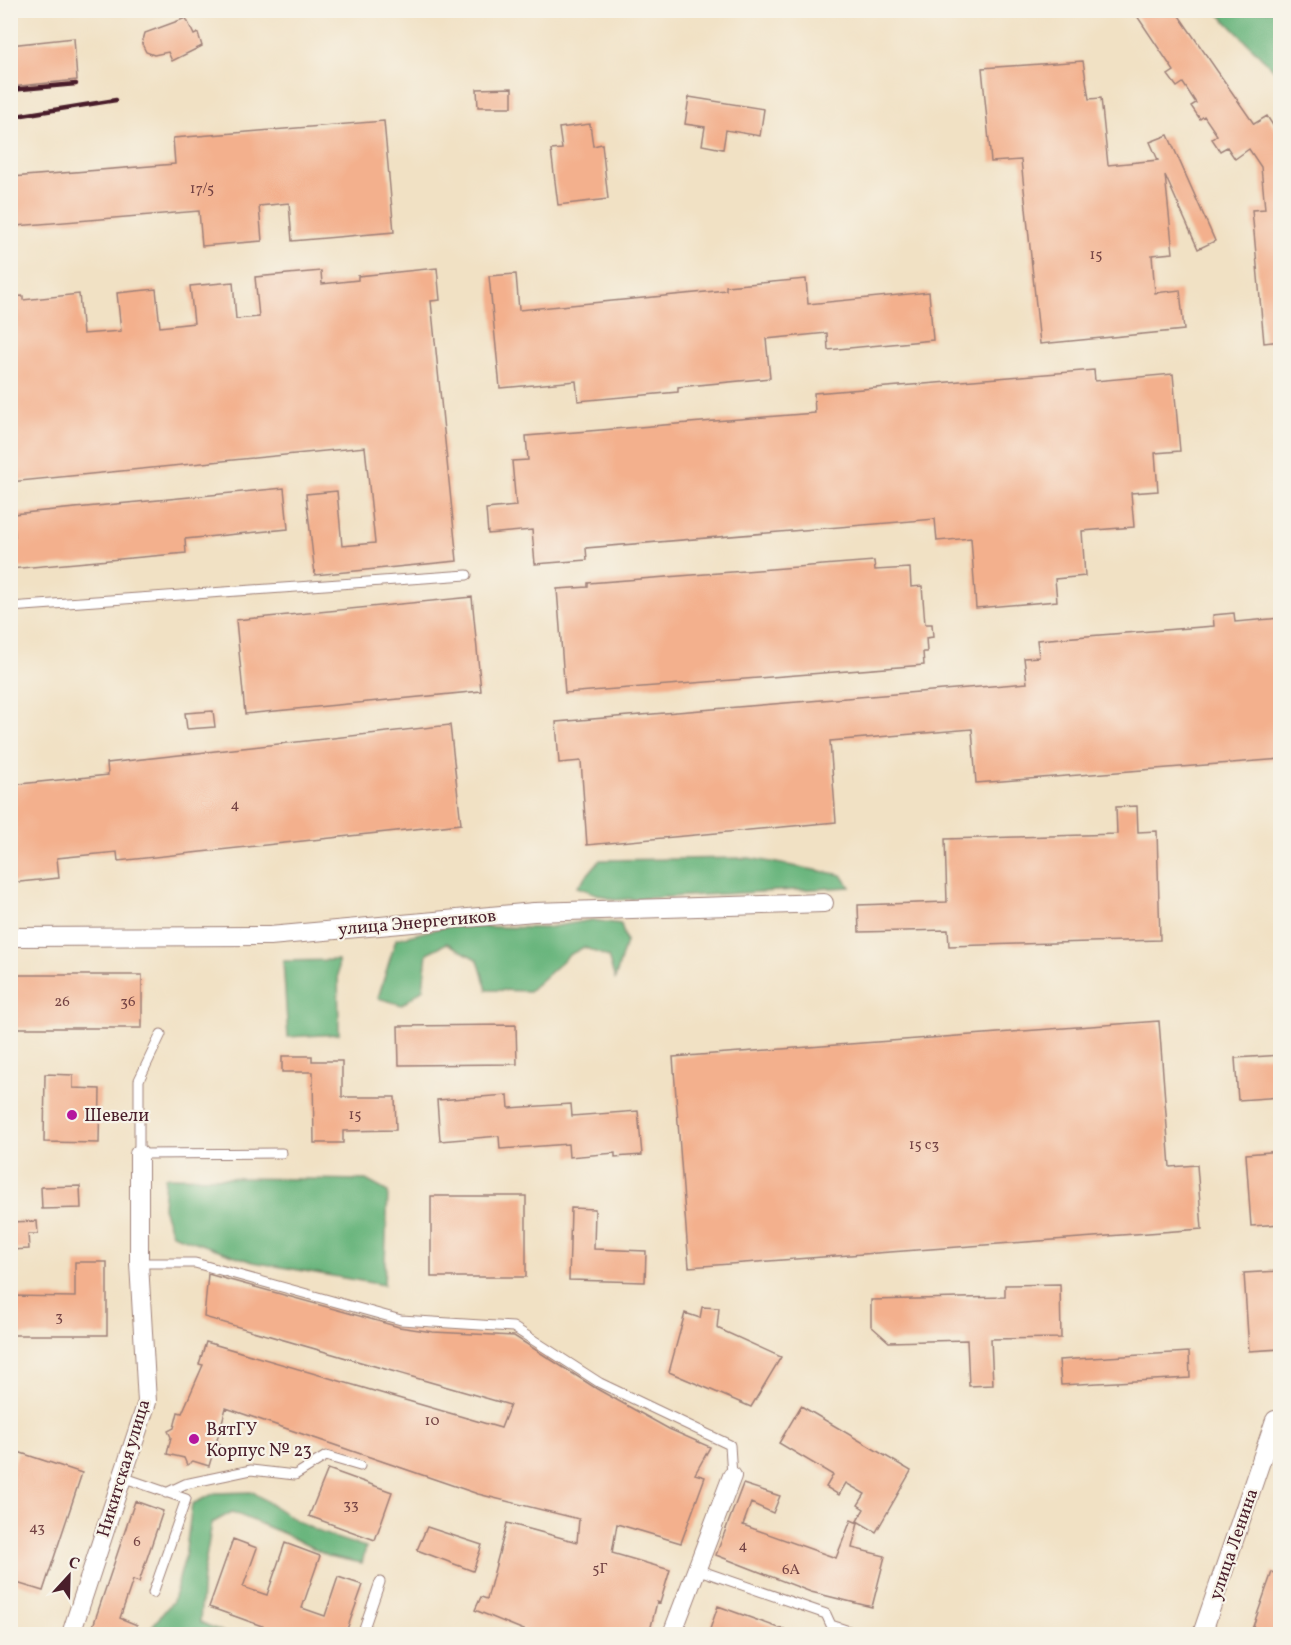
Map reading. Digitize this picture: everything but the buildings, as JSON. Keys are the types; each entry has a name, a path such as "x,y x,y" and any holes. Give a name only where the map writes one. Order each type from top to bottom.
{"street":[{"name":"улица Энергетиков","path":"10,937 270,936 534,912 824,903"},
{"name":"Никитская улица","path":"71,1635 147,1402 139,1263 139,1154"},
{"name":"улица Ленина","path":"1202,1635 1278,1417"},
{"path":"672,1635 732,1476"}],"lane":[{"path":"10,607 467,575"},
{"path":"161,1034 139,1080 139,1154 282,1152"},
{"path":"139,1263 195,1263 401,1320 513,1327 600,1383 730,1445 732,1476"},
{"path":"166,1493 185,1484 251,1470 295,1475 326,1456 360,1466"},
{"path":"122,1477 186,1499 153,1593"},
{"path":"696,1569 826,1614 831,1625 858,1635"},
{"path":"362,1635 380,1582"}],"green space":[{"path":"1216,11 1280,11 1280,76"},
{"path":"749,858 842,875 850,887 614,900 577,887 600,860"},
{"path":"592,920 621,924 626,942 615,979 608,957 584,947 569,955 529,991 487,990 478,960 447,943 427,953 423,989 402,1005 378,998 396,939 448,926 545,928"},
{"path":"338,960 339,1034 288,1037 283,961"},
{"path":"165,1177 366,1180 388,1192 384,1285 253,1262 172,1234 163,1208"},
{"path":"253,1492 306,1526 366,1547 362,1563 328,1556 285,1534 232,1512 212,1523 203,1575 200,1622 227,1634 150,1634 148,1631 173,1601 185,1557 192,1504 215,1493"}],"railway":[{"path":"10,90 76,84"},
{"path":"10,117 116,100"}],"place":[{"name":"Шевели","path":"72,1115"},
{"name":"ВятГУ Корпус № 23","path":"194,1439"}]}
